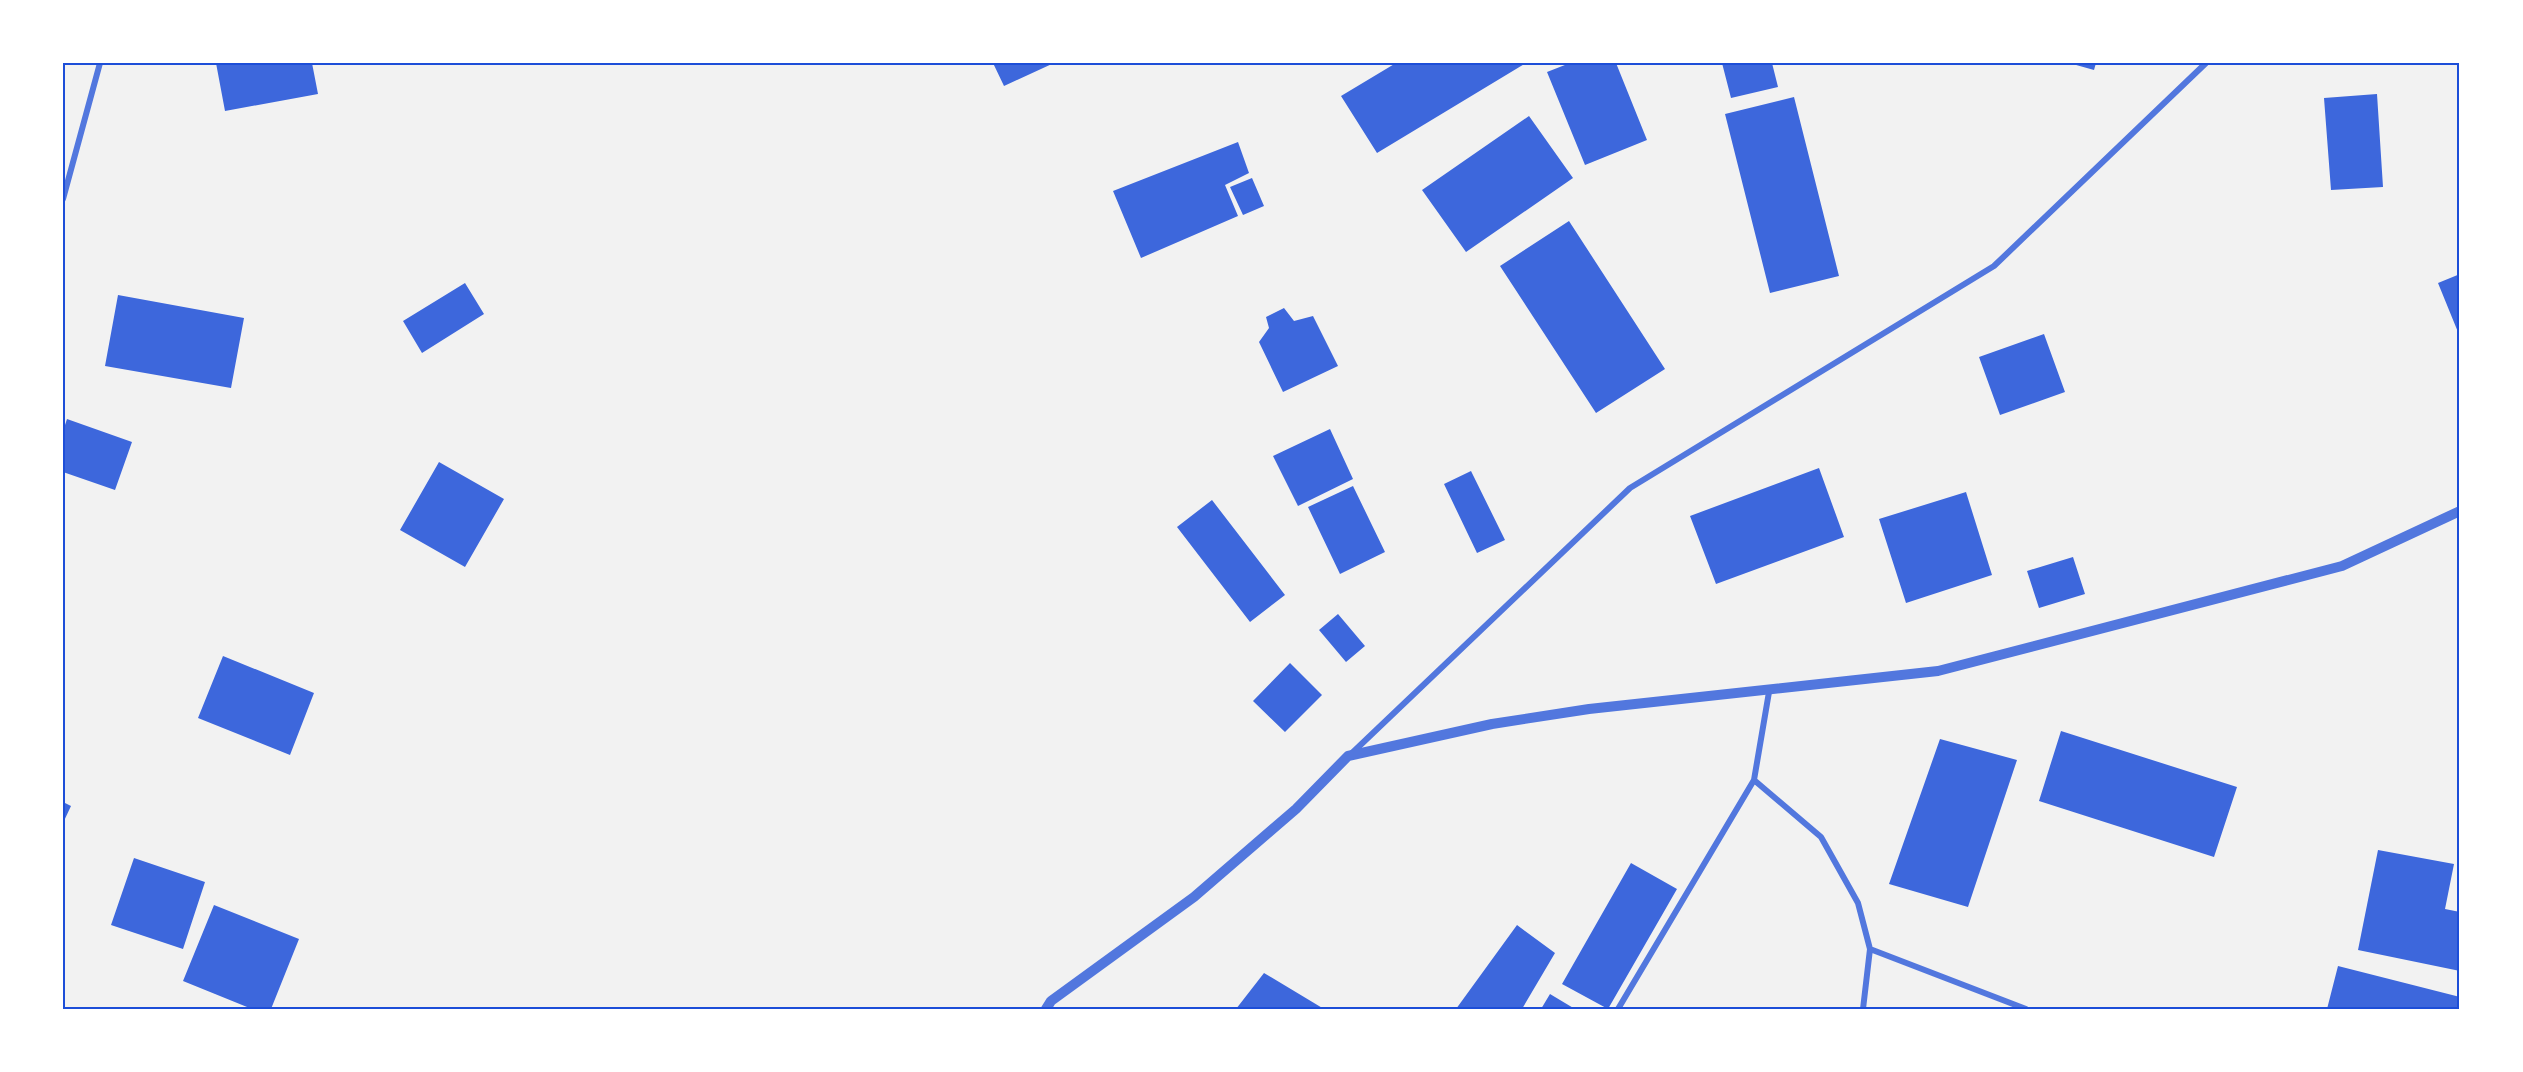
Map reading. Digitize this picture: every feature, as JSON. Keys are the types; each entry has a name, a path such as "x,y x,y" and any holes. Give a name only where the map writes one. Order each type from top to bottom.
{"street":[{"path":"63,199 100,63"},
{"path":"1046,1009 1051,1001 1194,897 1296,809 1348,756 1630,488 1995,266 2206,63"},
{"path":"1348,756 1492,724 1568,712 1769,692 1938,671 2342,566 2460,511"},
{"path":"1618,1009 1754,780 1769,692"},
{"path":"1754,780 1821,837 1858,903 1870,949 1863,1009"},
{"path":"1870,949 2026,1009"}],"building":[{"path":"216,63 312,63 318,94 225,111"},
{"path":"993,63 1054,63 1004,86"},
{"path":"1396,63 1526,63 1377,153 1341,96"},
{"path":"1570,63 1616,63 1647,140 1585,165 1547,72"},
{"path":"1722,63 1772,63 1778,87 1731,98"},
{"path":"2069,63 2096,63 2094,70"},
{"path":"2377,94 2383,187 2331,190 2324,98"},
{"path":"1794,97 1839,276 1770,293 1725,114"},
{"path":"1529,116 1573,178 1466,252 1422,190"},
{"path":"1238,142 1249,173 1225,185 1238,216 1141,258 1113,191"},
{"path":"1252,178 1264,206 1243,215 1230,187"},
{"path":"1569,221 1665,369 1596,413 1500,266"},
{"path":"2460,274 2460,337 2438,283"},
{"path":"465,283 484,314 422,353 403,321"},
{"path":"118,295 244,318 231,388 105,366"},
{"path":"1284,308 1294,321 1313,316 1338,366 1283,392 1259,342 1269,328 1266,317"},
{"path":"2044,334 2065,392 2000,415 1979,357"},
{"path":"67,419 132,442 115,490 63,472 63,431"},
{"path":"1330,429 1353,479 1298,506 1273,456"},
{"path":"439,462 504,499 465,567 400,530"},
{"path":"1819,468 1844,537 1716,584 1690,516"},
{"path":"1471,471 1505,540 1477,553 1444,484"},
{"path":"1353,486 1385,552 1340,574 1308,507"},
{"path":"1966,492 1992,575 1906,603 1879,519"},
{"path":"1212,500 1285,595 1250,622 1177,527"},
{"path":"2073,557 2085,594 2039,608 2027,571"},
{"path":"1338,614 1365,646 1346,662 1319,630"},
{"path":"223,656 314,693 290,755 198,718"},
{"path":"1290,663 1322,695 1285,732 1253,701"},
{"path":"2061,731 2237,787 2214,857 2039,801"},
{"path":"1940,739 2017,760 1968,907 1889,884"},
{"path":"63,802 71,806 63,823"},
{"path":"2378,850 2454,864 2445,909 2460,912 2460,971 2358,950"},
{"path":"134,858 205,882 183,949 111,925"},
{"path":"1631,863 1677,889 1608,1009 1562,984"},
{"path":"214,905 299,939 271,1009 252,1009 183,981"},
{"path":"1517,925 1555,953 1522,1009 1456,1009"},
{"path":"2338,966 2460,997 2460,1009 2327,1009"},
{"path":"1264,973 1324,1009 1236,1009"},
{"path":"1550,994 1575,1009 1541,1009"}]}
